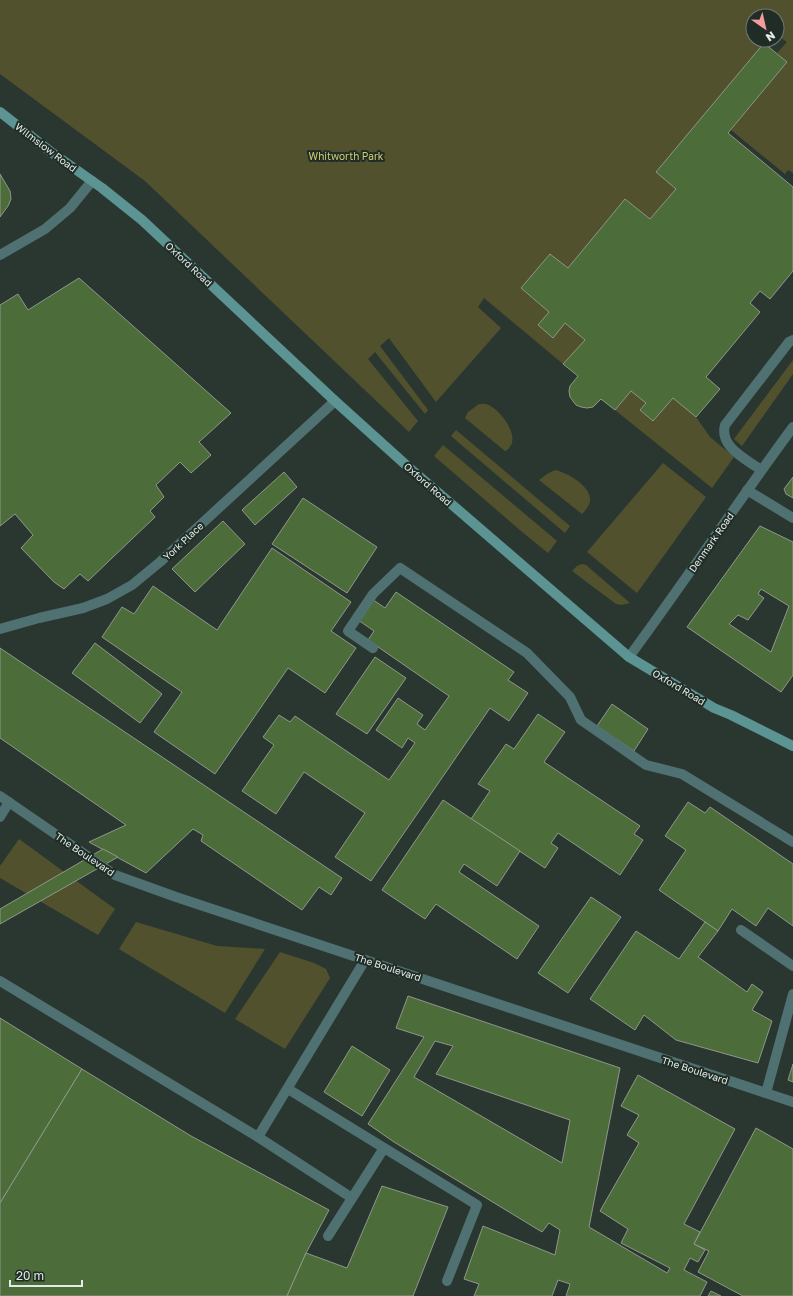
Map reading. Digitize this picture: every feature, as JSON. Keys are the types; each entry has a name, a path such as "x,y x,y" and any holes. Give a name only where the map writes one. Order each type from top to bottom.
{"main road":[{"name":"Wilmslow Road","path":"0,112 51,152 92,181"},
{"name":"Oxford Road","path":"92,181 142,220 406,465 629,657 714,708 793,746"}],"street":[{"path":"0,255 45,229 70,208 92,181"},
{"path":"762,470 729,446 725,440 723,432 725,426 788,342 793,340"},
{"name":"York Place","path":"0,629 83,608 107,599 132,585 160,562 335,400"},
{"name":"Denmark Road","path":"629,657 652,627 747,490 793,427"},
{"path":"747,490 793,518"},
{"path":"373,648 348,631 373,594 400,568 527,653 570,698 580,720 646,765 682,774 793,842"},
{"name":"The Boulevard","path":"0,796 115,875 365,960 793,1102"},
{"path":"0,818 9,802"},
{"path":"740,930 793,966"},
{"path":"258,1137 365,960"},
{"path":"0,981 258,1137 352,1198"},
{"path":"766,1093 793,994"},
{"path":"288,1089 478,1205 447,1281"},
{"path":"328,1236 384,1148"}],"green space":[{"name":"Whitworth Park","path":"0,0 793,0 793,173 788,170 785,174 731,130 787,62 777,53 782,48 785,48 785,44 787,42 785,41 785,8 745,8 745,48 760,48 656,172 676,189 650,219 625,199 568,268 550,254 521,288 549,312 538,325 553,338 565,323 585,340 563,364 484,298 478,307 501,328 436,402 389,338 380,346 428,410 425,414 375,352 368,359 418,421 409,432 145,181 0,74"},
{"path":"793,360 793,374 742,446 734,439"},
{"path":"631,391 646,403 640,410 653,421 673,398 696,417 710,437 734,457 712,488 615,410"},
{"path":"479,404 486,404 492,407 508,425 512,440 510,446 505,451 465,418 468,412"},
{"path":"456,430 570,526 565,533 451,436"},
{"path":"443,445 557,541 548,553 434,456"},
{"path":"663,463 706,497 637,593 587,552"},
{"path":"555,470 565,473 586,488 589,493 590,502 587,509 582,514 539,480"},
{"path":"582,564 586,565 630,603 622,605 616,604 572,571 577,566"},
{"path":"19,839 115,909 98,935 0,878 0,866"},
{"path":"136,922 217,946 265,949 225,1013 119,949"},
{"path":"280,952 314,963 326,969 330,978 285,1049 235,1019"}],"building":[{"path":"760,48 770,48 787,62 728,133 793,187 793,271 770,299 760,291 750,303 760,312 706,377 720,389 696,417 673,398 653,421 640,410 646,403 631,391 615,410 601,399 593,407 587,408 576,405 570,397 569,391 570,386 578,376 563,364 585,340 565,323 553,338 538,325 549,312 521,288 550,254 568,268 625,199 650,219 676,189 656,172"},
{"path":"0,174 10,191 11,199 0,217"},
{"path":"79,278 231,413 199,442 211,455 191,473 180,462 156,485 164,497 150,511 155,517 88,581 80,574 64,589 54,582 21,548 33,535 15,514 0,526 0,305 18,294 28,310"},
{"path":"284,472 297,487 255,525 242,510"},
{"path":"793,477 793,498 786,494 784,489"},
{"path":"303,498 377,547 347,593 272,544"},
{"path":"223,521 245,544 195,592 172,569"},
{"path":"760,526 793,542 793,675 781,692 687,627","holes":["761,589 789,606 771,652 729,624 738,615 748,620 764,598 758,594"]},
{"path":"272,548 351,602 331,631 356,648 325,693 288,668 215,774 154,732 182,692 102,637 122,607 134,614 153,586 217,630"},
{"path":"396,592 514,672 508,680 528,693 509,721 490,708 371,881 335,857 365,813 304,772 276,814 242,791 274,745 263,737 279,715 290,722 295,716 389,780 415,743 408,738 402,748 376,730 398,698 423,715 417,724 425,730 449,696 368,640 374,631 358,620 372,599 385,608"},
{"path":"95,643 162,694 140,723 72,673"},
{"path":"0,648 342,878 331,895 319,887 302,910 201,841 203,835 193,829 146,873 89,842 126,825 0,738"},
{"path":"375,657 406,678 367,734 336,714"},
{"path":"612,704 648,729 634,751 597,726"},
{"path":"538,714 565,732 544,762 640,826 634,834 643,840 620,875 558,833 551,843 558,848 545,868 471,819 490,791 478,784 506,744 514,749"},
{"path":"443,800 520,851 497,886 464,864 459,872 539,926 517,959 436,904 425,919 382,890"},
{"path":"688,802 705,813 710,807 793,864 793,926 768,908 756,926 732,909 718,931 659,890 686,850 665,836"},
{"path":"103,849 118,857 0,924 0,909"},
{"path":"591,897 621,917 568,993 538,973"},
{"path":"705,922 718,931 698,957 747,992 752,984 763,992 752,1010 772,1021 758,1063 676,1040 644,1015 635,1030 590,999 636,931 679,959"},
{"path":"408,996 620,1068 589,1227 667,1273 670,1268 621,1243 628,1229 600,1211 639,1143 627,1135 639,1115 621,1106 638,1075 735,1129 684,1224 700,1232 694,1244 705,1250 698,1262 690,1258 684,1270 707,1282 700,1296 566,1296 570,1284 558,1280 552,1296 474,1296 479,1284 464,1279 483,1226 555,1255 560,1230 549,1223 542,1232 394,1142 368,1124 424,1037 396,1028","holes":["435,1041 453,1046 436,1074 570,1120 562,1163 414,1077"]},
{"path":"0,1018 82,1069 0,1203"},
{"path":"352,1046 390,1070 362,1116 324,1092"},
{"path":"793,1064 793,1082 788,1080"},
{"path":"82,1069 191,1136 329,1210 306,1253 287,1296 0,1296 0,1203"},
{"path":"756,1128 793,1149 793,1296 743,1296 698,1272 709,1251 694,1244"},
{"path":"382,1186 448,1207 413,1296 287,1296 306,1253 347,1268"},
{"path":"711,1291 721,1296 708,1296"}]}
